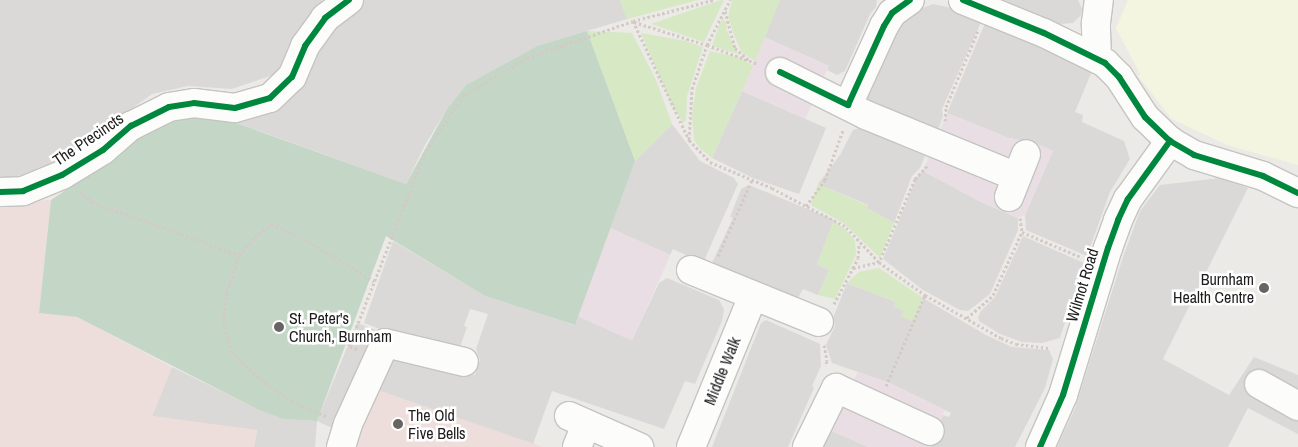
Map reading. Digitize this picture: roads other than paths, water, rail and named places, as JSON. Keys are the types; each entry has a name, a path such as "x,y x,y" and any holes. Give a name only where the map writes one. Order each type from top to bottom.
{"street":[{"name":"The Precincts","path":"0,192 23,191 62,175 103,150 131,126 169,107 194,103 235,108 270,98 292,77 305,46 325,18 349,0"},
{"path":"848,105 884,26 892,13 910,0"},
{"path":"963,0 1097,58 1112,69 1145,117 1170,141 1194,156 1264,176 1298,193"},
{"path":"1097,58 1096,23 1099,0"},
{"path":"780,72 866,115 1017,176"},
{"name":"Wilmot Road","path":"1040,447 1055,416 1118,220 1128,199 1170,141"},
{"path":"700,273 819,322"},
{"name":"Middle Walk","path":"691,447 753,296"},
{"path":"344,436 385,343 464,362"},
{"path":"1259,384 1298,406"},
{"path":"807,447 836,388 930,431"},
{"path":"577,430 639,447"}],"place":[{"name":"Burnham Health Centre","path":"1264,288"},
{"name":"St. Peter's Church, Burnham","path":"279,327"},
{"name":"The Old Five Bells","path":"398,424"}]}
